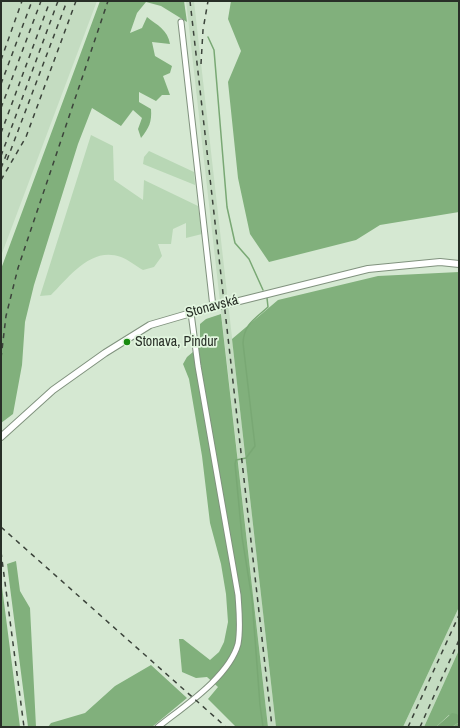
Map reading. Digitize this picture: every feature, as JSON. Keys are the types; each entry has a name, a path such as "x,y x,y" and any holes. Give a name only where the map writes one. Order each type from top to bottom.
{"street":[{"path":"181,22 213,307"},
{"name":"Stonavská","path":"1,437 53,390 116,346 150,325 213,307 368,269 440,262 459,264"},
{"path":"158,727 200,693 226,668 237,645 240,623 238,595 198,366 191,313"}],"shaded area":[{"path":"1,1 97,1 1,256"},
{"path":"100,1 184,1 187,22 161,6 146,2 137,13 130,33 142,28 147,17 162,28 167,35 170,44 152,42 155,56 172,66 170,73 163,76 170,95 162,95 156,101 139,92 139,102 151,109 149,125 141,138 138,129 142,118 133,110 121,126 92,108 78,144 34,285 25,322 22,365 13,414 1,423 1,269"},
{"path":"186,1 194,1 276,727 268,727"},
{"path":"231,1 459,1 459,212 380,225 356,240 269,262 250,234 238,178 228,82 241,51 228,19"},
{"path":"91,135 113,146 114,180 143,200 144,180 198,206 202,234 186,238 186,223 173,229 171,244 158,244 162,256 154,267 143,270 121,257 110,255 90,259 73,272 51,295 40,296"},
{"path":"149,151 194,172 195,185 143,164 144,157"},
{"path":"459,272 459,607 403,727 276,727 232,339 278,300 378,276"},
{"path":"221,314 268,727 236,727 208,699 218,687 207,677 196,678 182,672 179,639 183,639 210,660 219,652 224,642 228,622 226,594 221,564 210,523 202,456 189,379 183,364 187,357 200,346 200,324 206,319"},
{"path":"16,561 20,591 30,608 36,727 28,727 7,564"},
{"path":"1,579 20,727 1,727"},
{"path":"459,607 459,650 424,727 403,727"},
{"path":"459,650 459,727 452,727 458,723 449,715 436,727 424,727"},
{"path":"151,665 187,698 152,727 48,727 51,723 85,713 115,686"},
{"path":"452,713 457,714 459,717 458,723 452,727 436,727"}],"waterway":[{"path":"208,37 214,50 227,207 235,243 249,259 263,290"},
{"path":"263,727 252,599 242,537 235,464 236,460 246,458 255,446 243,343 248,326 268,307 267,298"}],"railway":[{"path":"1,60 22,1"},
{"path":"1,84 32,1"},
{"path":"1,108 41,1"},
{"path":"1,133 50,1"},
{"path":"1,156 58,1"},
{"path":"7,160 67,1"},
{"path":"1,180 26,137 76,1"},
{"path":"1,358 6,316 18,268 108,1"},
{"path":"190,1 272,727"},
{"path":"201,64 203,30 208,1"},
{"path":"1,168 7,153"},
{"path":"1,527 226,727"},
{"path":"1,552 24,727"},
{"path":"408,727 459,615"},
{"path":"420,727 459,640"}],"place":[{"name":"Stonava, Pindur","path":"127,342"}]}
